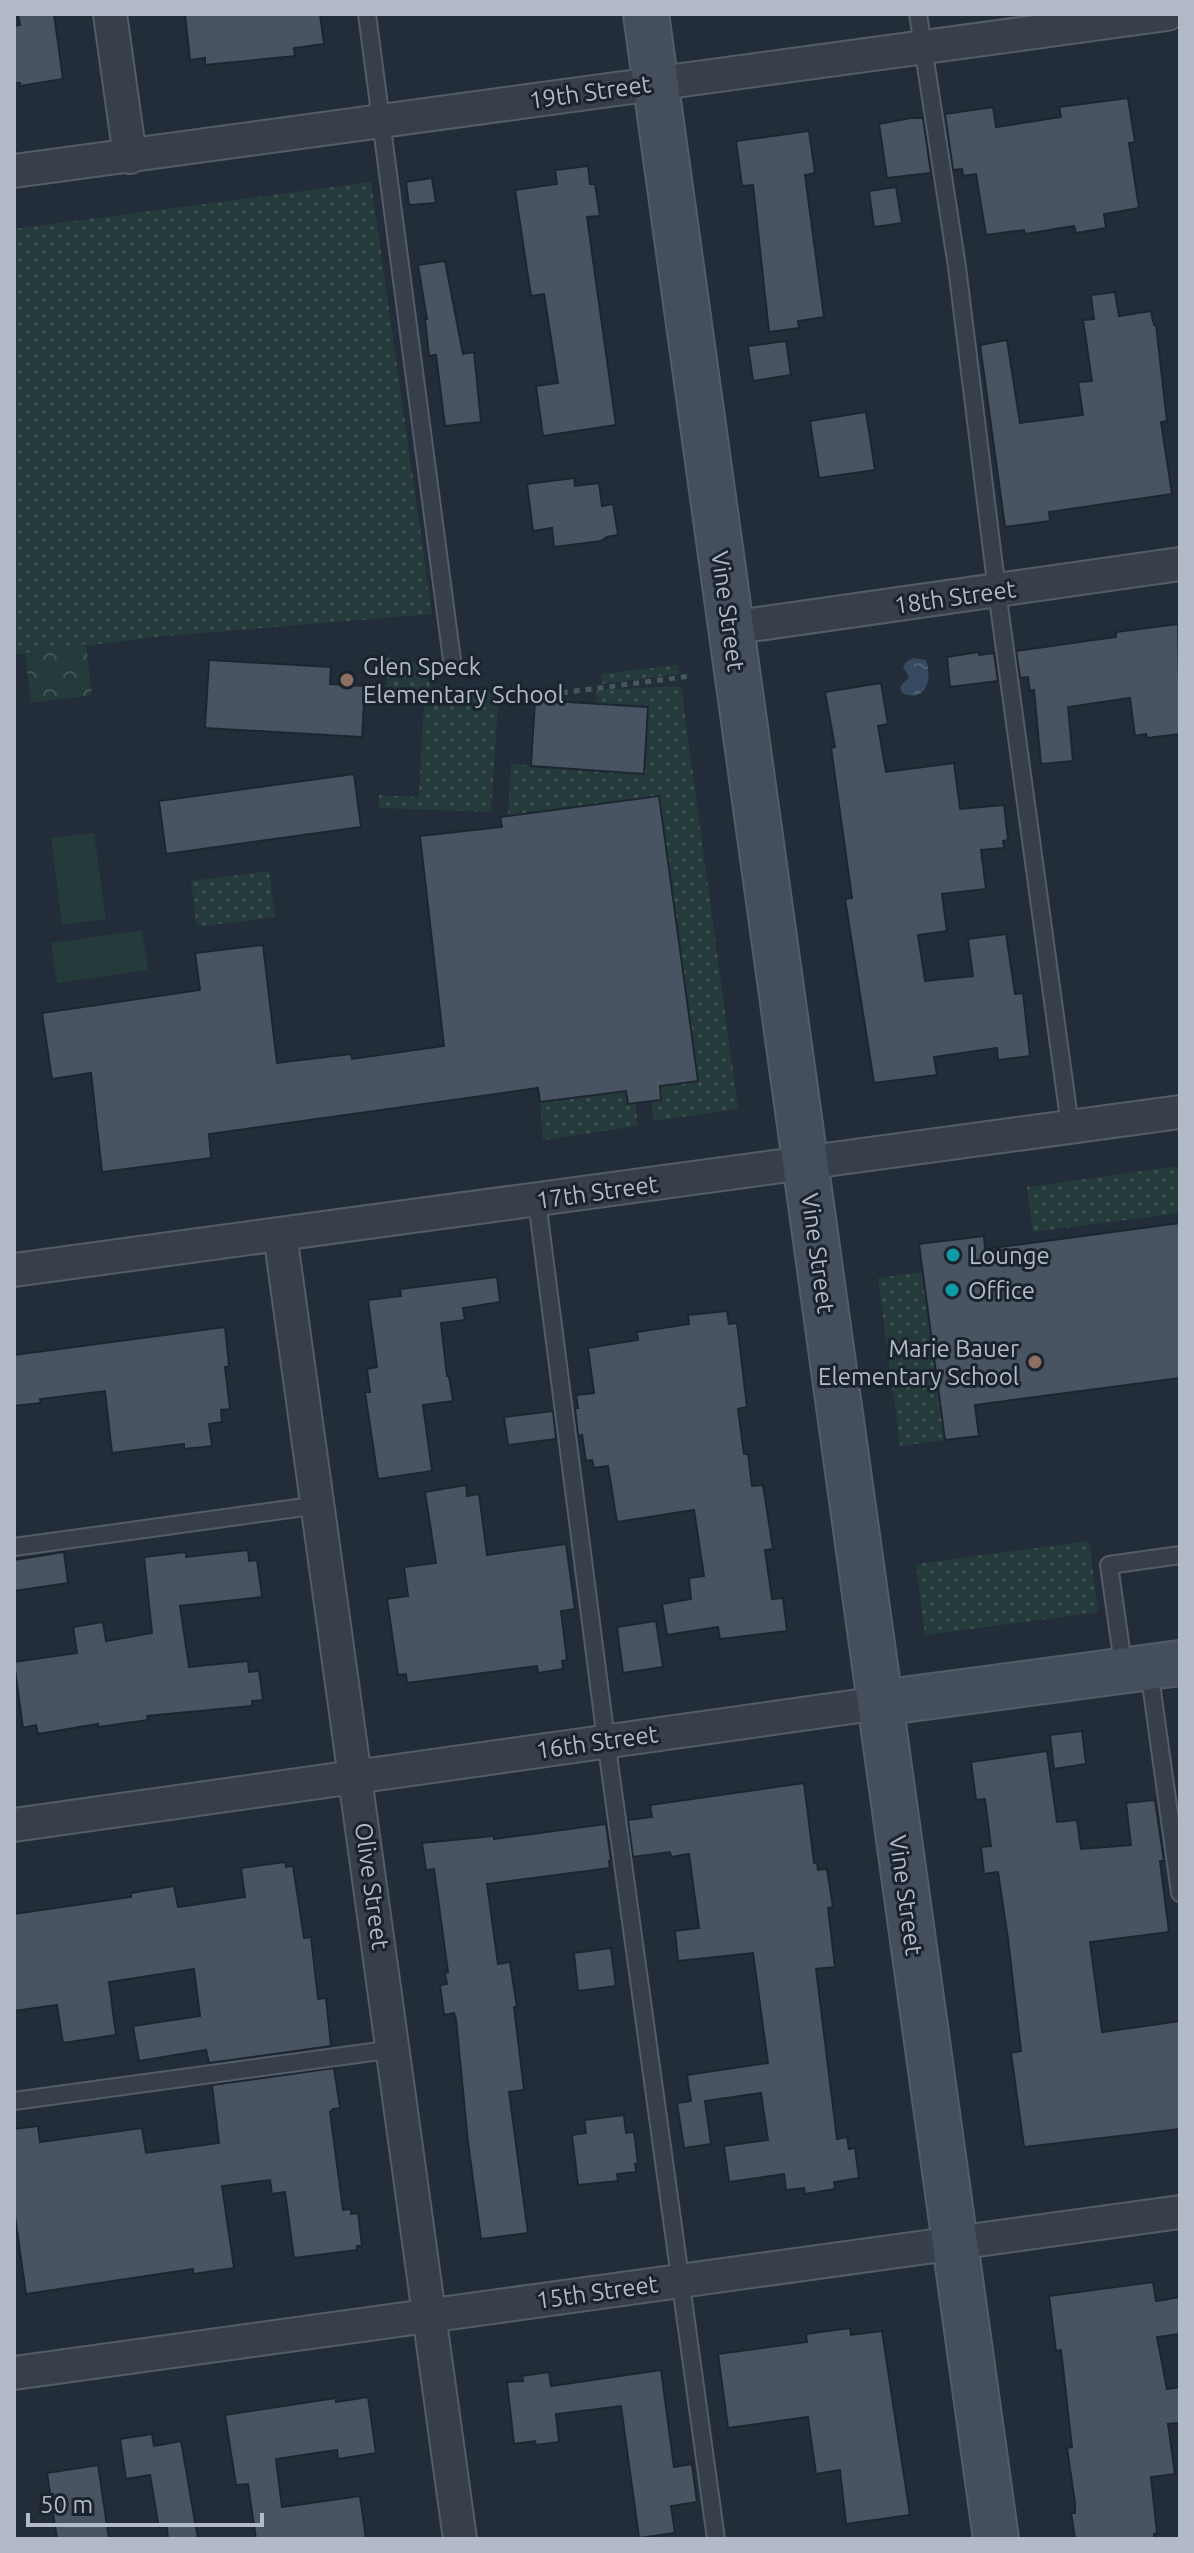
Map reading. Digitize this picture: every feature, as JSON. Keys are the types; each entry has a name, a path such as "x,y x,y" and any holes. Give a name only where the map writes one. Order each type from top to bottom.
{"street":[{"path":"110,14 130,157"},
{"name":"Vine Street","path":"646,14 996,2539"},
{"name":"19th Street","path":"14,171 1167,14"},
{"name":"18th Street","path":"730,628 1180,564"},
{"name":"17th Street","path":"14,1270 1180,1112"},
{"name":"Olive Street","path":"280,1234 460,2539"},
{"name":"16th Street","path":"14,1825 606,1740 1151,1667"},
{"name":"15th Street","path":"14,2373 1180,2212"}],"lane":[{"path":"367,14 452,660"},
{"path":"918,14 957,267 997,591 1070,1126"},
{"path":"537,1201 606,1740 716,2539"},
{"path":"14,1547 319,1505"},
{"path":"1180,1555 1109,1565 1151,1667 1180,1893"},
{"path":"14,2101 394,2049"}],"path":[{"path":"538,696 691,676"}],"green space":[{"path":"371,182 432,614 155,637 14,655 14,229"},
{"path":"86,644 92,695 31,703 25,653"},
{"path":"386,657 424,665 431,688 448,686 449,694 499,687 491,812 379,808 379,795 419,797 424,703 386,699 387,677 384,677 383,663"},
{"path":"677,665 680,674 601,684 602,674"},
{"path":"681,686 738,1109 654,1121 651,1101 661,1099 660,1086 508,816 511,764 643,773 648,708 595,704 597,690"},
{"path":"94,833 106,919 62,925 51,838"},
{"path":"269,871 275,917 197,927 191,881"},
{"path":"142,930 148,970 57,983 51,943"},
{"path":"626,1091 628,1103 636,1103 637,1126 543,1140 540,1102"},
{"path":"1180,1166 1180,1213 1033,1232 1027,1187"},
{"path":"922,1272 945,1440 900,1446 878,1278"},
{"path":"1089,1541 1098,1612 925,1635 916,1564"}],"water":[{"path":"913,658 926,660 929,675 926,688 910,696 902,693 900,687 909,677 903,667"}],"building":[{"path":"18,14 54,14 63,79 20,86 20,83 14,83 14,26 20,25"},
{"path":"185,14 320,14 324,44 294,48 295,56 205,65 205,58 190,60"},
{"path":"1128,98 1135,142 1129,143 1139,208 1104,214 1106,228 1076,233 1074,226 1025,234 1024,230 986,235 976,174 963,176 962,169 953,170 945,114 993,107 996,127 1061,117 1059,107"},
{"path":"923,118 931,173 887,178 879,124"},
{"path":"809,131 815,173 805,175 824,317 798,321 799,328 769,332 753,185 742,186 736,141"},
{"path":"588,166 590,184 595,184 600,216 587,217 616,425 543,436 536,386 558,383 544,294 531,296 515,190 557,184 555,170"},
{"path":"432,178 436,203 409,205 406,182"},
{"path":"896,187 902,223 874,227 869,191"},
{"path":"445,261 463,354 474,352 481,422 445,426 436,355 429,356 427,319 418,265"},
{"path":"1115,292 1119,316 1151,311 1156,325 1167,421 1161,422 1172,494 1049,512 1050,521 1005,527 980,345 1007,340 1020,423 1083,415 1078,382 1092,381 1083,320 1094,319 1091,295"},
{"path":"786,341 791,375 753,381 748,346"},
{"path":"866,412 875,470 819,478 810,421"},
{"path":"574,478 575,486 599,483 602,506 613,504 618,535 601,541 554,547 552,528 533,531 527,484"},
{"path":"1178,624 1180,734 1147,738 1146,734 1135,736 1130,698 1068,707 1073,761 1041,764 1034,690 1030,691 1028,677 1020,678 1016,651 1116,637 1116,632"},
{"path":"979,652 979,655 994,653 998,681 950,687 947,657"},
{"path":"209,660 331,667 330,684 365,686 362,737 205,728"},
{"path":"881,683 888,724 878,726 886,772 954,763 960,809 1004,805 1008,840 1003,841 1004,848 981,850 986,889 942,894 947,931 918,935 925,981 973,976 968,939 1006,934 1015,994 1023,993 1030,1056 998,1060 997,1048 934,1057 937,1075 874,1083 845,899 852,898 831,748 835,747 825,692"},
{"path":"535,700 648,707 644,774 531,766"},
{"path":"354,774 361,827 166,854 159,801"},
{"path":"659,796 698,1081 660,1086 661,1100 628,1104 626,1091 540,1102 538,1088 209,1134 211,1158 102,1172 91,1073 52,1079 42,1013 200,990 195,953 263,945 277,1063 351,1054 352,1059 444,1046 420,836 502,827 500,817"},
{"path":"1180,1223 1180,1378 975,1405 979,1436 945,1440 919,1244 984,1236 985,1249"},
{"path":"497,1277 500,1302 463,1308 465,1320 441,1323 453,1401 423,1405 432,1471 378,1479 365,1392 370,1392 367,1369 377,1367 368,1300 401,1296 400,1289"},
{"path":"727,1311 729,1324 737,1323 747,1407 738,1409 744,1454 748,1454 752,1486 763,1485 773,1549 765,1550 772,1599 783,1598 787,1631 720,1639 718,1627 667,1635 662,1604 691,1599 689,1578 704,1576 694,1510 617,1522 608,1466 594,1468 592,1460 586,1461 582,1435 578,1436 576,1395 594,1393 588,1348 638,1340 637,1332 689,1324 688,1315"},
{"path":"225,1327 229,1366 225,1367 230,1409 221,1410 222,1422 209,1424 212,1446 184,1449 184,1444 112,1453 105,1391 40,1399 41,1403 14,1406 14,1355"},
{"path":"553,1411 556,1439 508,1445 504,1417"},
{"path":"466,1485 467,1496 479,1494 487,1555 566,1544 575,1609 561,1611 567,1660 562,1661 563,1669 538,1673 537,1666 407,1683 406,1674 398,1675 387,1599 408,1596 404,1567 436,1563 425,1492"},
{"path":"248,1550 249,1561 257,1560 262,1597 180,1606 189,1667 248,1661 249,1672 259,1671 263,1700 252,1701 252,1706 147,1716 148,1720 38,1734 36,1725 23,1728 14,1662 77,1653 73,1627 103,1622 106,1641 152,1633 144,1557 186,1552 186,1557"},
{"path":"64,1552 68,1583 14,1591 14,1560"},
{"path":"656,1621 663,1667 623,1673 617,1627"},
{"path":"1082,1731 1086,1764 1054,1769 1050,1735"},
{"path":"1047,1751 1057,1822 1077,1820 1081,1849 1131,1845 1126,1803 1155,1800 1164,1861 1160,1861 1169,1932 1090,1942 1102,2032 1180,2021 1180,2129 1024,2147 1011,2053 1021,2051 1008,1939 998,1872 984,1874 981,1847 991,1846 985,1799 976,1800 971,1762"},
{"path":"804,1783 814,1863 817,1863 818,1870 827,1869 833,1907 828,1908 835,1967 816,1969 837,2139 847,2137 849,2149 855,2148 859,2178 834,2182 835,2189 805,2194 804,2188 786,2190 784,2174 729,2182 724,2146 768,2140 761,2093 705,2101 711,2144 684,2148 677,2103 691,2101 687,2075 768,2063 753,1953 678,1961 675,1931 699,1928 689,1854 671,1857 670,1852 633,1857 628,1820 652,1817 650,1805"},
{"path":"606,1824 610,1868 487,1884 498,1964 510,1962 517,2007 514,2007 524,2090 509,2092 528,2233 481,2239 456,2019 454,2013 444,2015 440,1985 447,1984 445,1973 448,1972 434,1869 426,1870 422,1843 494,1836 494,1839"},
{"path":"285,1862 286,1867 293,1866 304,1938 311,1937 318,1999 326,1998 331,2046 209,2063 206,2050 139,2061 133,2026 200,2016 194,1969 109,1982 116,2035 63,2043 57,2005 14,2011 14,1914 131,1897 131,1893 174,1886 178,1907 245,1897 241,1868"},
{"path":"611,1948 616,1986 578,1991 574,1953"},
{"path":"334,2068 340,2108 330,2112 343,2210 351,2209 351,2214 358,2213 362,2246 357,2246 357,2250 294,2258 285,2192 272,2194 270,2180 222,2186 234,2268 193,2274 193,2269 26,2294 14,2209 14,2129 38,2126 40,2142 142,2128 146,2153 219,2143 212,2085"},
{"path":"624,2115 626,2133 634,2132 638,2163 635,2164 636,2172 617,2174 618,2181 578,2185 572,2135 586,2133 584,2120"},
{"path":"1153,2282 1156,2301 1180,2297 1180,2334 1157,2337 1167,2389 1180,2387 1180,2423 1168,2424 1175,2474 1151,2477 1157,2533 1154,2539 1075,2539 1071,2513 1075,2513 1075,2503 1067,2448 1072,2447 1061,2350 1056,2351 1049,2296"},
{"path":"850,2328 851,2335 882,2331 910,2515 846,2524 840,2470 816,2474 808,2417 728,2428 718,2354 807,2342 806,2334"},
{"path":"661,2370 674,2467 692,2464 697,2502 671,2506 675,2533 639,2538 621,2406 556,2414 559,2442 514,2444 507,2382 523,2381 522,2376 549,2372 551,2386"},
{"path":"368,2397 376,2453 338,2459 337,2450 276,2459 282,2507 360,2496 366,2539 256,2539 248,2484 236,2485 225,2415 336,2398 336,2402"},
{"path":"152,2434 154,2446 181,2441 198,2539 168,2539 167,2527 159,2528 150,2475 126,2479 120,2439"},
{"path":"98,2465 109,2539 57,2539 47,2473"}],"place":[{"name":"Glen Speck Elementary School","path":"347,680"},
{"name":"Lounge","path":"953,1255"},
{"name":"Office","path":"952,1290"},
{"name":"Marie Bauer Elementary School","path":"1035,1362"}]}
